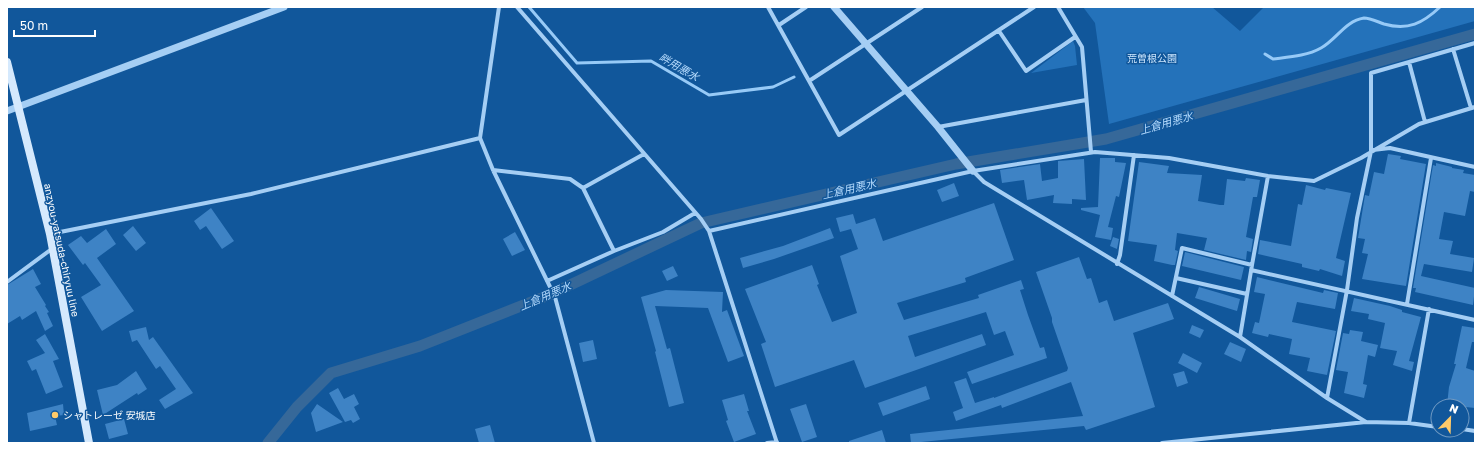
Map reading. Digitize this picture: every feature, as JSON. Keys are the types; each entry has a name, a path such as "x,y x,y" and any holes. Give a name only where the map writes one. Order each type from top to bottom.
{"main road":[{"name":"anzyou-yatsuda-chiryuu line","path":"7,62 50,234 89,443"}],"street":[{"path":"7,111 284,7"},
{"path":"499,7 480,138 493,170 555,297 594,443"},
{"path":"517,7 695,214 701,219 709,231 777,442 767,443"},
{"path":"768,7 840,135 1034,7"},
{"path":"779,25 806,7"},
{"path":"834,7 984,182 1117,264 1240,337 1327,398 1366,422"},
{"path":"809,81 922,7"},
{"path":"1058,7 1082,47 1091,152"},
{"path":"999,31 1026,71 1075,37"},
{"path":"1327,398 1357,218 1371,151 1371,72 1475,43"},
{"path":"709,231 973,171 1091,152 1108,152 1169,158 1268,176 1314,181 1361,158 1419,124 1473,107 1453,49"},
{"path":"1409,62 1425,122"},
{"path":"938,127 1086,100"},
{"path":"50,234 251,194 480,138"},
{"path":"1371,151 1390,148 1475,167"},
{"path":"583,188 644,154"},
{"path":"1117,264 1120,256 1134,155"},
{"path":"1407,304 1432,158"},
{"path":"493,170 570,179 583,188 614,251"},
{"path":"1240,337 1268,176"},
{"path":"547,281 614,251 663,232 695,214"},
{"path":"7,282 52,248"},
{"path":"1172,296 1182,248 1252,267 1475,320"},
{"path":"1176,278 1247,294"},
{"path":"1409,423 1429,309"},
{"path":"1162,443 1366,422 1409,423 1430,426"}],"green space":[{"name":"荒曽根公園","path":"1083,7 1212,7 1240,31 1264,7 1475,7 1475,21 1109,124 1095,23"},
{"path":"1073,41 1077,65 1031,73"}],"building":[{"path":"1388,154 1401,156 1400,159 1426,164 1406,286 1362,279 1368,254 1362,253 1365,239 1358,238 1365,195 1369,196 1374,172 1384,174"},
{"path":"1100,158 1115,158 1115,162 1126,163 1119,197 1116,196 1108,227 1113,228 1111,240 1095,237 1100,215 1081,210 1081,208 1098,207"},
{"path":"1084,159 1086,200 1072,199 1072,204 1053,203 1054,195 1027,200 1024,180 1002,183 1000,170 1040,164 1042,181 1058,178 1058,161"},
{"path":"1139,162 1169,166 1167,173 1202,175 1198,201 1220,205 1224,205 1227,179 1245,181 1246,178 1260,180 1257,197 1253,197 1246,237 1253,239 1251,252 1247,251 1246,260 1204,250 1207,238 1177,233 1175,250 1178,251 1175,265 1172,265 1154,261 1157,245 1128,241"},
{"path":"1436,163 1464,170 1463,173 1475,175 1475,192 1470,191 1465,216 1444,212 1439,239 1453,241 1450,254 1474,258 1472,272 1424,264 1421,276 1475,288 1473,305 1415,292 1416,288 1413,288 1433,165 1436,166"},
{"path":"954,183 959,196 942,202 937,190"},
{"path":"1306,185 1325,190 1326,188 1351,193 1336,258 1345,261 1342,276 1320,269 1319,271 1302,267 1302,264 1258,254 1260,240 1291,246 1298,204 1302,205"},
{"path":"994,203 1014,260 965,278 966,282 897,303 904,320 979,298 978,295 1021,280 1024,289 1020,290 1028,315 1040,348 1044,347 1047,358 972,384 967,372 1014,355 1005,331 994,335 986,312 908,336 915,357 982,334 986,345 919,369 865,388 854,360 775,387 761,344 766,342 745,289 812,265 819,284 817,285 832,322 857,313 840,256 858,249 851,229 840,232 836,218 853,214 856,224 875,218 883,241"},
{"path":"211,208 234,241 222,249 206,226 200,230 194,221"},
{"path":"133,226 146,243 136,251 123,235"},
{"path":"830,228 834,238 743,268 740,258 783,246"},
{"path":"106,229 116,244 97,258 134,311 102,331 81,297 101,285 85,263 83,265 68,245 81,236 87,243"},
{"path":"515,232 525,250 512,256 503,239"},
{"path":"1113,237 1119,239 1117,249 1110,246"},
{"path":"1185,252 1244,267 1241,280 1182,266"},
{"path":"1079,257 1087,279 1091,278 1099,303 1107,300 1114,321 1168,303 1174,319 1133,333 1155,407 1086,430 1084,426 911,443 910,434 1083,416 1071,382 1002,408 1001,405 956,421 953,412 963,408 954,382 966,378 975,403 994,398 1067,371 1068,368 1036,272"},
{"path":"673,266 678,276 667,281 662,271"},
{"path":"33,269 41,284 35,287 46,305 45,306 49,312 47,313 53,326 45,331 36,311 22,320 20,316 7,324 7,285"},
{"path":"1257,277 1323,293 1324,290 1338,293 1335,309 1297,302 1292,322 1336,331 1327,375 1307,371 1310,358 1289,354 1292,339 1269,334 1268,337 1252,333 1255,322 1259,323 1265,294 1254,292"},
{"path":"1199,287 1240,299 1237,311 1195,298"},
{"path":"666,290 723,292 722,312 727,310 744,356 728,362 708,308 655,306 667,349 670,348 684,403 669,407 655,352 656,351 641,297"},
{"path":"1354,298 1390,306 1402,310 1402,312 1421,317 1409,361 1414,362 1412,371 1393,365 1397,351 1380,348 1385,323 1368,319 1369,314 1351,311"},
{"path":"1192,325 1204,330 1200,338 1189,333"},
{"path":"1462,326 1475,328 1475,342 1472,342 1466,368 1475,371 1475,408 1470,407 1470,398 1448,398 1449,387 1456,364 1454,364"},
{"path":"146,327 149,340 153,337 193,393 165,409 159,400 176,389 160,366 156,369 137,340 132,342 129,331"},
{"path":"1350,330 1363,332 1361,341 1378,345 1375,357 1368,355 1363,384 1367,385 1364,398 1344,393 1348,372 1336,370 1343,333 1349,334"},
{"path":"45,334 59,359 53,361 63,387 46,394 36,369 32,371 27,361 45,353 36,340"},
{"path":"593,340 597,359 583,362 579,343"},
{"path":"1230,342 1246,349 1241,362 1224,354"},
{"path":"1183,353 1202,363 1197,373 1178,363"},
{"path":"136,371 147,389 138,395 137,393 103,415 97,390 117,385"},
{"path":"1184,371 1188,383 1177,387 1173,374"},
{"path":"926,386 930,399 883,416 878,403"},
{"path":"338,388 344,399 354,394 359,404 354,407 360,419 353,423 351,420 345,422 329,393"},
{"path":"744,394 749,411 747,411 756,434 734,442 726,421 728,420 722,400"},
{"path":"63,404 64,415 55,416 57,425 30,431 27,413"},
{"path":"317,404 343,422 316,432 311,413"},
{"path":"806,404 817,437 802,442 790,409"},
{"path":"124,419 128,434 109,439 105,424"},
{"path":"490,425 495,443 479,443 475,429"},
{"path":"882,430 886,443 849,443 849,441"}],"waterway":[{"name":"畔用悪水","path":"529,7 577,63 651,61 709,95 773,87 794,77"},
{"path":"1265,54 1273,59 1292,57 1316,51 1332,40 1346,26 1357,20 1366,18 1393,26 1408,26 1421,21 1434,13 1440,7"},
{"name":"上倉用悪水","path":"268,443 297,407 331,373 420,346 549,295 701,223 956,164 1106,139 1475,34"}],"place":[{"name":"シャトレーゼ 安城店","path":"55,415"}]}
